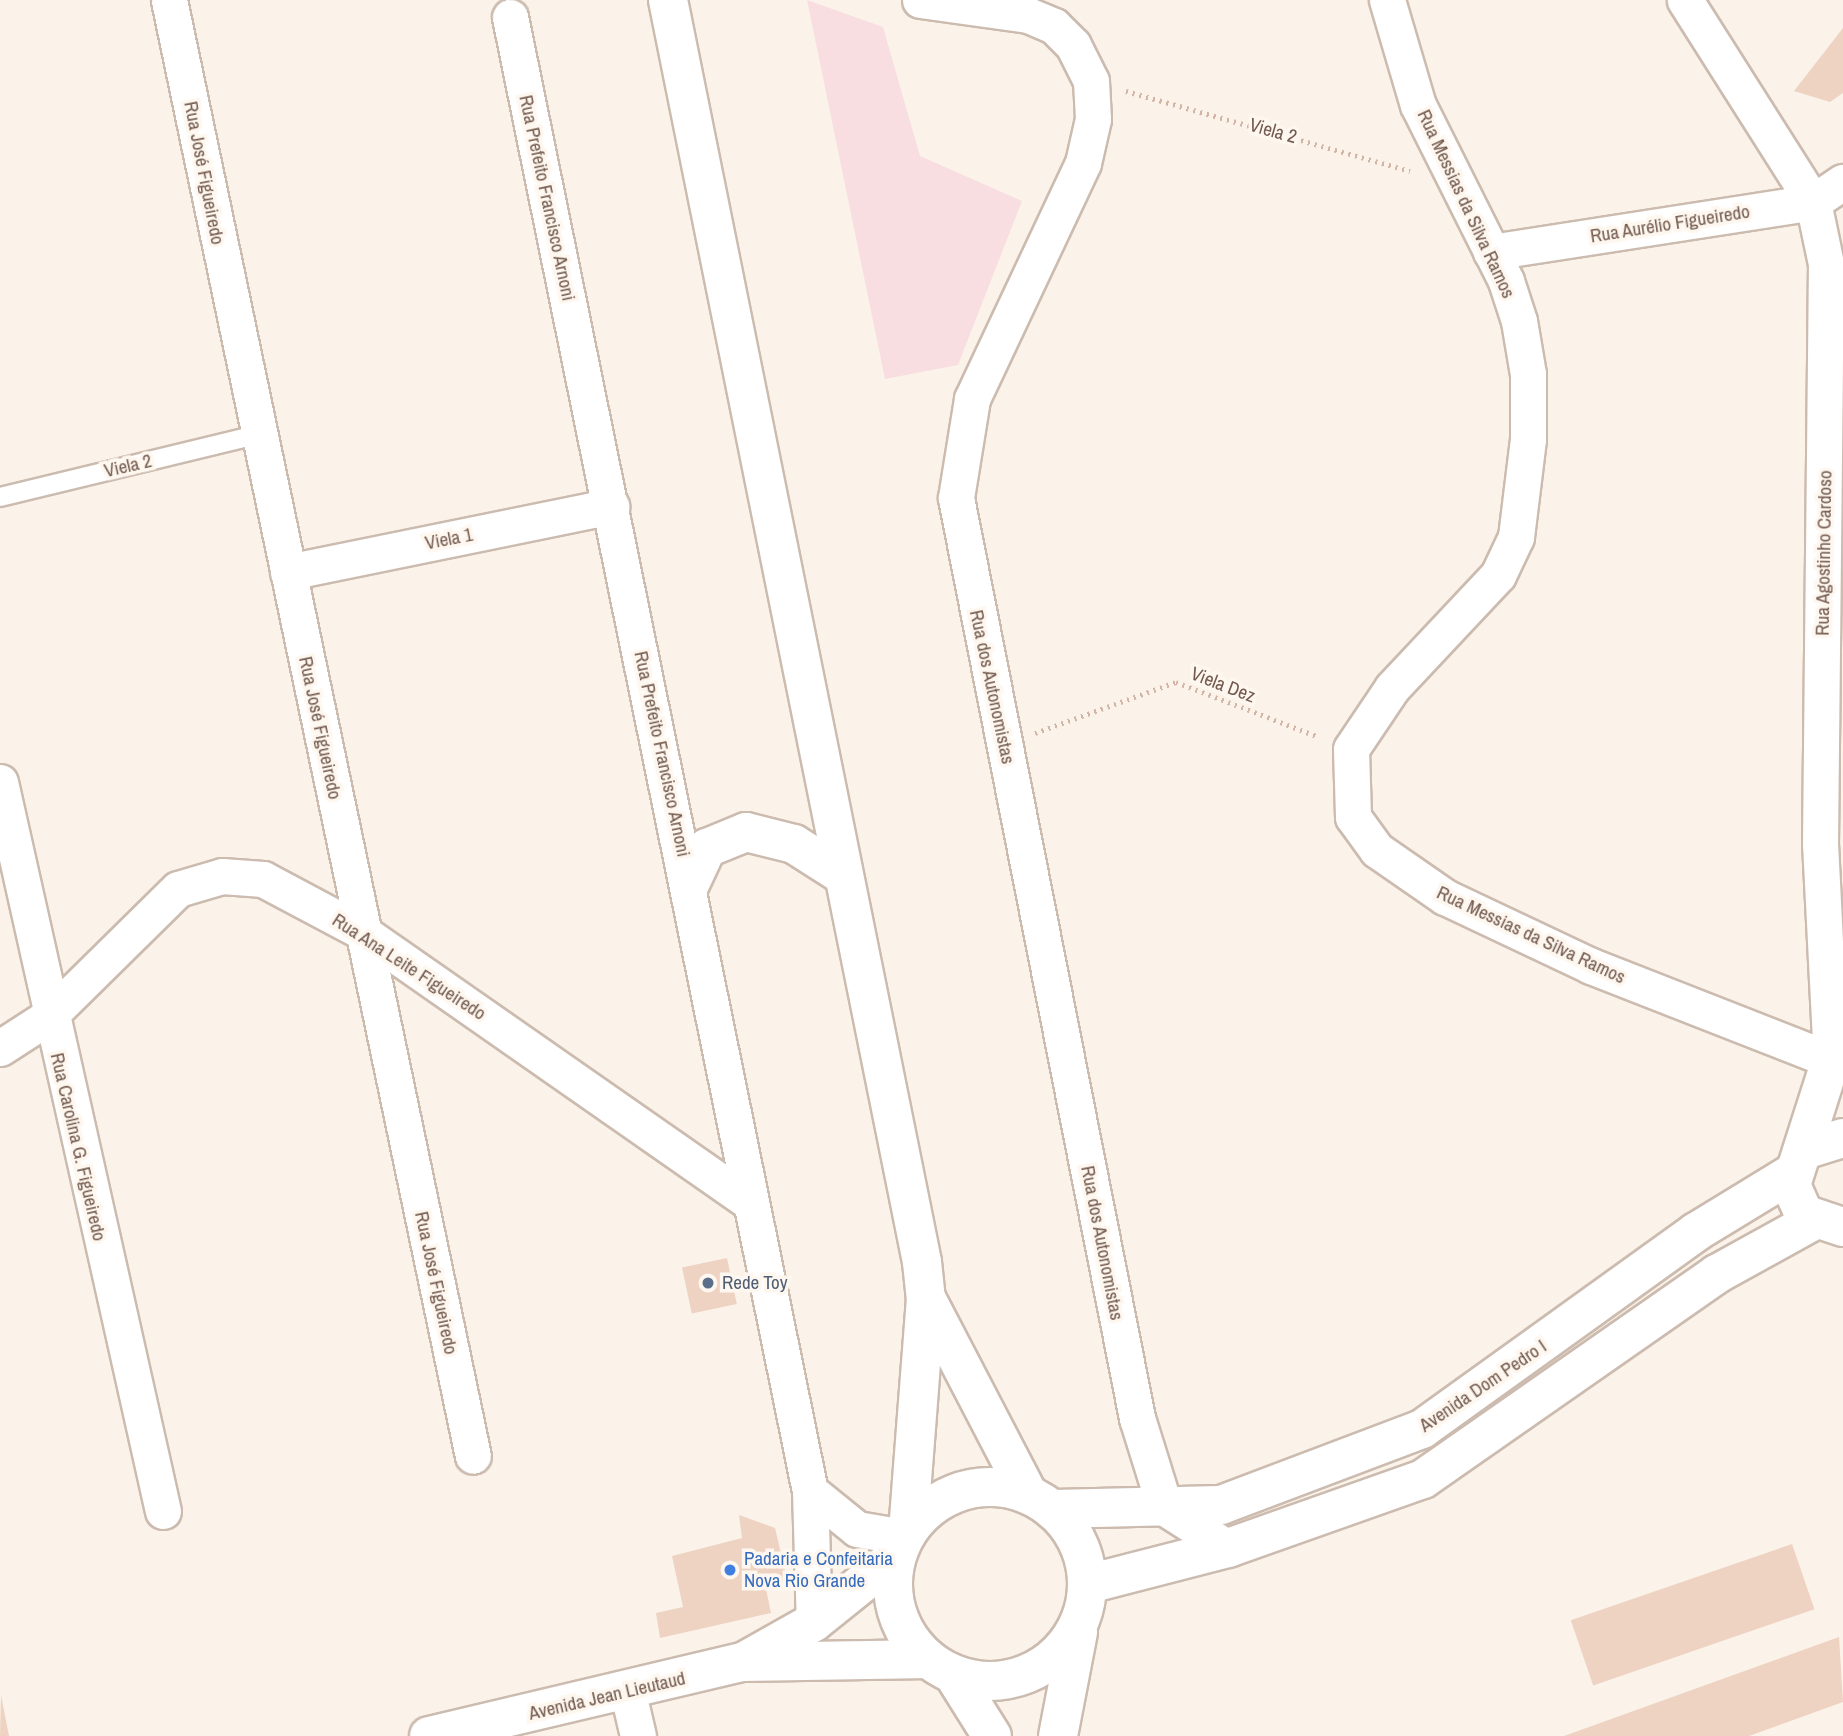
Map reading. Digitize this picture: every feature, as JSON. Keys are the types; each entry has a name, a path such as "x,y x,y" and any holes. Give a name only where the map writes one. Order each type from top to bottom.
{"main road":[{"path":"668,0 838,872 926,1298 896,1612 992,1736"},
{"path":"690,884 707,848 746,832 794,844 838,872"},
{"path":"1828,1224 1797,1206 1798,1162 1839,1064"},
{"name":"Avenida Dom Pedro I","path":"1040,1501 1165,1508 1234,1501 1422,1429 1696,1232 1798,1162 1843,1138"},
{"path":"940,1666 975,1680 1022,1676 1060,1652 1086,1598 1423,1479 1717,1274 1828,1224"},
{"path":"926,1298 965,1362 1040,1501 1084,1555 1086,1598 1058,1736"},
{"path":"903,1541 926,1509 974,1487 1040,1501"},
{"name":"Avenida Jean Lieutaud","path":"429,1736 628,1693 743,1662 814,1622 903,1541"},
{"name":"Avenida Jean Lieutaud","path":"743,1662 940,1666"}],"street":[{"name":"Rua José Figueiredo","path":"169,0 256,435 288,572 473,1456"},
{"name":"Rua dos Autonomistas","path":"920,0 1028,15 1054,26 1073,45 1091,82 1093,120 1083,163 972,399 959,454 956,498 1137,1418 1165,1508"},
{"name":"Rua Messias da Silva Ramos","path":"1387,0 1418,105 1454,183 1491,252 1519,321 1528,374 1528,439 1516,537 1498,575 1392,688 1351,749 1353,817 1377,850 1445,897 1591,966 1839,1064"},
{"name":"Rua Agostinho Cardoso","path":"1685,0 1813,202 1826,264 1820,844 1839,1064"},
{"name":"Rua Prefeito Francisco Arnoni","path":"510,18 690,884 749,1202 810,1490 814,1622"},
{"name":"Rua Aurélio Figueiredo","path":"1491,252 1813,202 1843,182"},
{"name":"Viela 1","path":"288,572 611,506"},
{"name":"Rua Carolina G. Figueiredo","path":"0,782 48,1017 163,1511"},
{"name":"Rua Ana Leite Figueiredo","path":"0,1048 48,1017 177,889 222,876 263,879 361,931 749,1202"},
{"path":"810,1490 857,1530 903,1541"},
{"path":"1165,1508 1228,1548"},
{"path":"628,1693 638,1736"}],"lane":[{"name":"Viela 2","path":"0,497 256,435"}],"path":[{"name":"Viela 2","path":"1091,82 1454,183"},
{"name":"Viela Dez","path":"1005,745 1176,682 1351,749"}],"shaded area":[{"path":"807,0 883,27 920,156 1022,201 958,365 885,379"}],"building":[{"path":"1843,28 1843,93 1830,102 1794,91"},
{"name":"Rede Toy","path":"727,1258 737,1304 692,1314 682,1268"},
{"name":"Padaria e Confeitaria Nova Rio Grande","path":"739,1515 775,1528 788,1583 751,1591 766,1589 771,1613 660,1638 656,1613 683,1607 672,1556 742,1538"},
{"path":"1792,1544 1814,1609 1593,1685 1571,1620"},
{"path":"1839,1637 1843,1702 1749,1736 1564,1736"},
{"path":"1,1695 9,1736 0,1736"}],"place":[{"name":"Rede Toy","path":"708,1283"},
{"name":"Padaria e Confeitaria Nova Rio Grande","path":"730,1570"}]}
